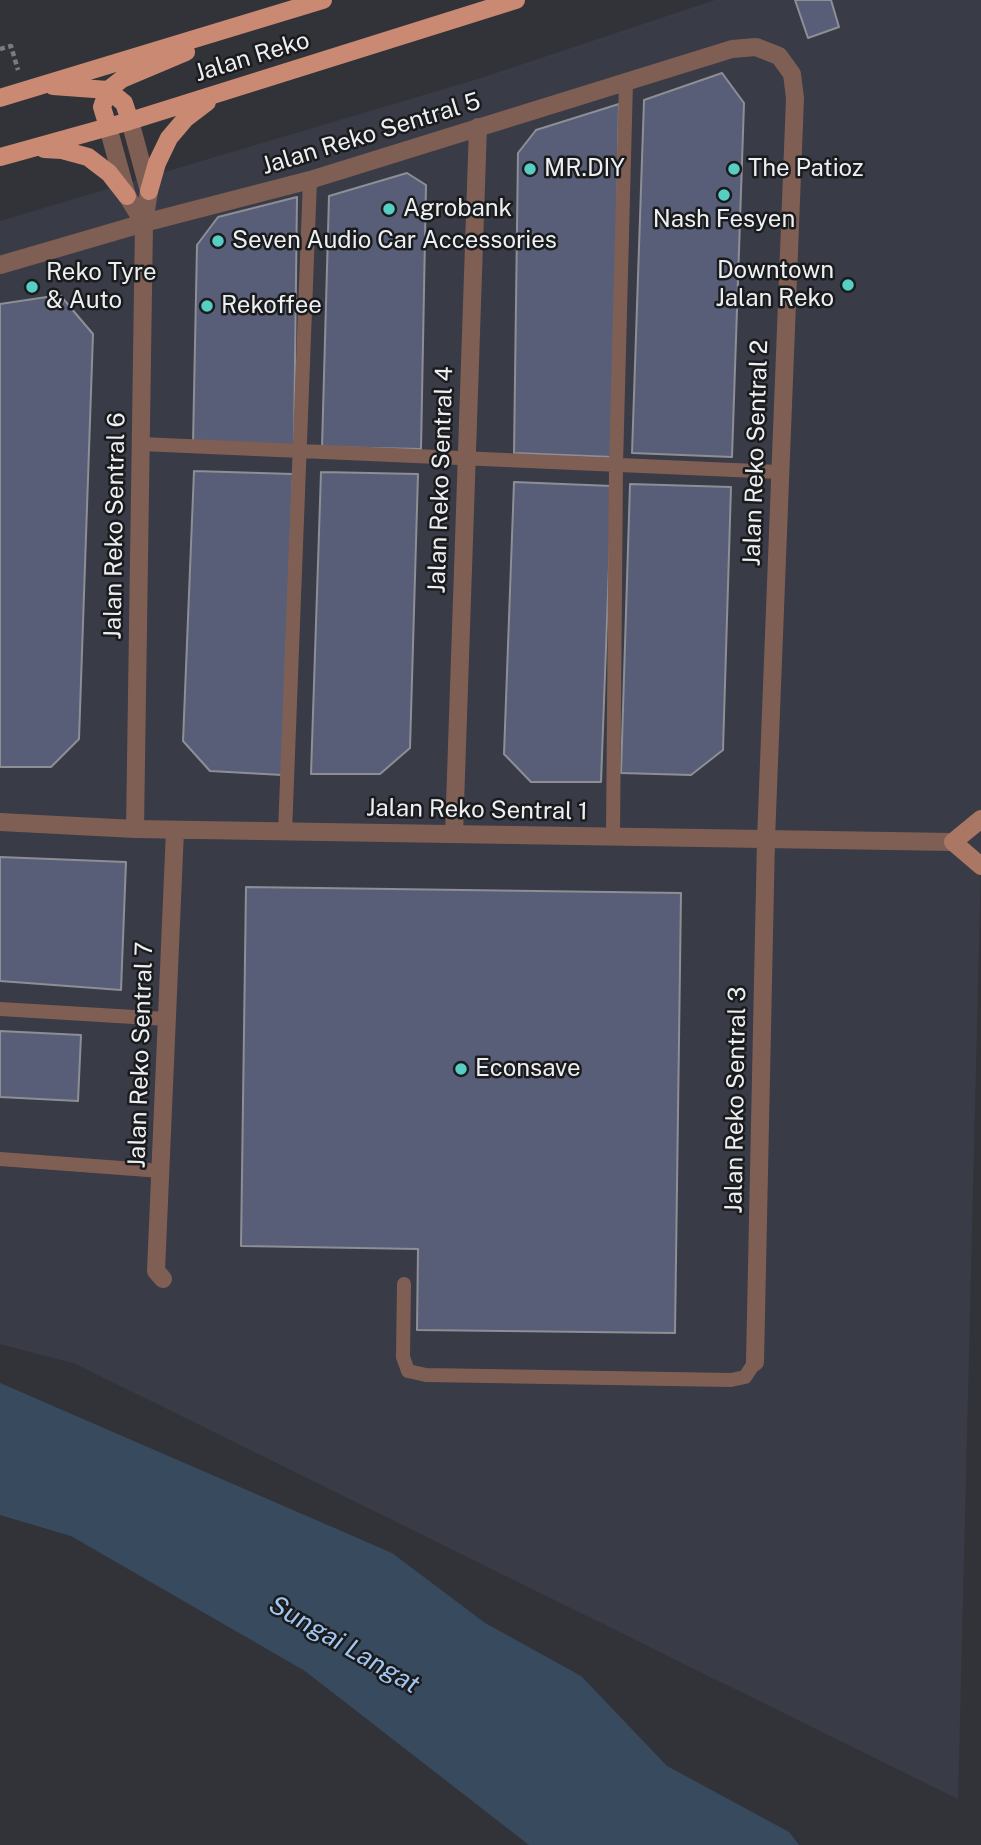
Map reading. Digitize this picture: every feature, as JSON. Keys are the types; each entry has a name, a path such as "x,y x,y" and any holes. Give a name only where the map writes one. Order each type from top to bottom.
{"main road":[{"name":"Jalan Reko","path":"0,98 323,0"},
{"name":"Jalan Reko","path":"0,157 130,121 516,0"},
{"path":"108,127 102,107 108,90 122,79 262,19"},
{"path":"43,85 108,90 124,103 130,121"},
{"path":"149,191 157,163 169,138 186,118 218,93"},
{"path":"34,148 62,150 88,158 109,173 127,196"},
{"path":"981,819 953,842 981,866"}],"street":[{"name":"Jalan Reko Sentral 5","path":"0,265 144,223 310,180 732,49 756,47"},
{"name":"Jalan Reko Sentral 2","path":"756,47 779,56 792,74 796,98 766,839"},
{"name":"Jalan Reko Sentral 6","path":"130,121 149,191 144,223 135,829"},
{"path":"108,127 127,196 144,223"},
{"name":"Jalan Reko Sentral 4","path":"454,834 478,127"},
{"name":"Jalan Reko Sentral 1","path":"0,822 175,830 953,842"},
{"name":"Jalan Reko Sentral 7","path":"163,1279 156,1271 175,830"},
{"name":"Jalan Reko Sentral 3","path":"755,1362 766,839"}],"lane":[{"path":"613,837 616,465 626,82"},
{"path":"285,832 310,180"},
{"path":"141,444 779,471"},
{"path":"0,1009 167,1019"},
{"path":"0,1159 161,1171"},
{"path":"404,1284 403,1357 408,1371 426,1376 730,1380 746,1377 755,1362"}],"path":[{"path":"0,49 11,46 24,91"}],"shaded area":[{"path":"715,0 981,0 981,862 958,1799 76,1364 0,1344 0,221 481,78"}],"water":[{"name":"Sungai Langat","path":"0,1383 392,1553 485,1623 581,1676 667,1766 789,1832 799,1845 529,1845 305,1671 71,1536 0,1515"}],"building":[{"path":"795,0 831,0 839,27 808,38"},
{"path":"722,73 744,103 732,457 632,453 644,100"},
{"path":"619,104 613,457 514,453 518,153 536,130"},
{"path":"407,173 426,185 421,449 322,447 329,196"},
{"path":"297,197 294,446 193,443 197,245 218,217"},
{"path":"60,295 93,334 79,739 51,767 0,767 0,304"},
{"path":"194,471 293,474 282,775 210,771 183,741"},
{"path":"321,472 418,474 410,748 380,774 311,774"},
{"path":"514,482 612,486 601,782 531,782 504,754"},
{"path":"630,484 731,487 723,750 691,775 621,773"},
{"path":"0,857 126,862 121,990 0,981"},
{"name":"Econsave","path":"246,887 681,893 675,1333 417,1330 418,1249 241,1246"},
{"path":"0,1031 81,1035 78,1101 0,1097"}],"place":[{"name":"MR.DIY","path":"530,169"},
{"name":"The Patioz","path":"734,169"},
{"name":"Nash Fesyen","path":"724,195"},
{"name":"Agrobank","path":"389,209"},
{"name":"Seven Audio Car Accessories","path":"218,241"},
{"name":"Downtown Jalan Reko","path":"848,285"},
{"name":"Reko Tyre & Auto","path":"32,287"},
{"name":"Rekoffee","path":"207,306"},
{"name":"Econsave","path":"461,1069"}]}
